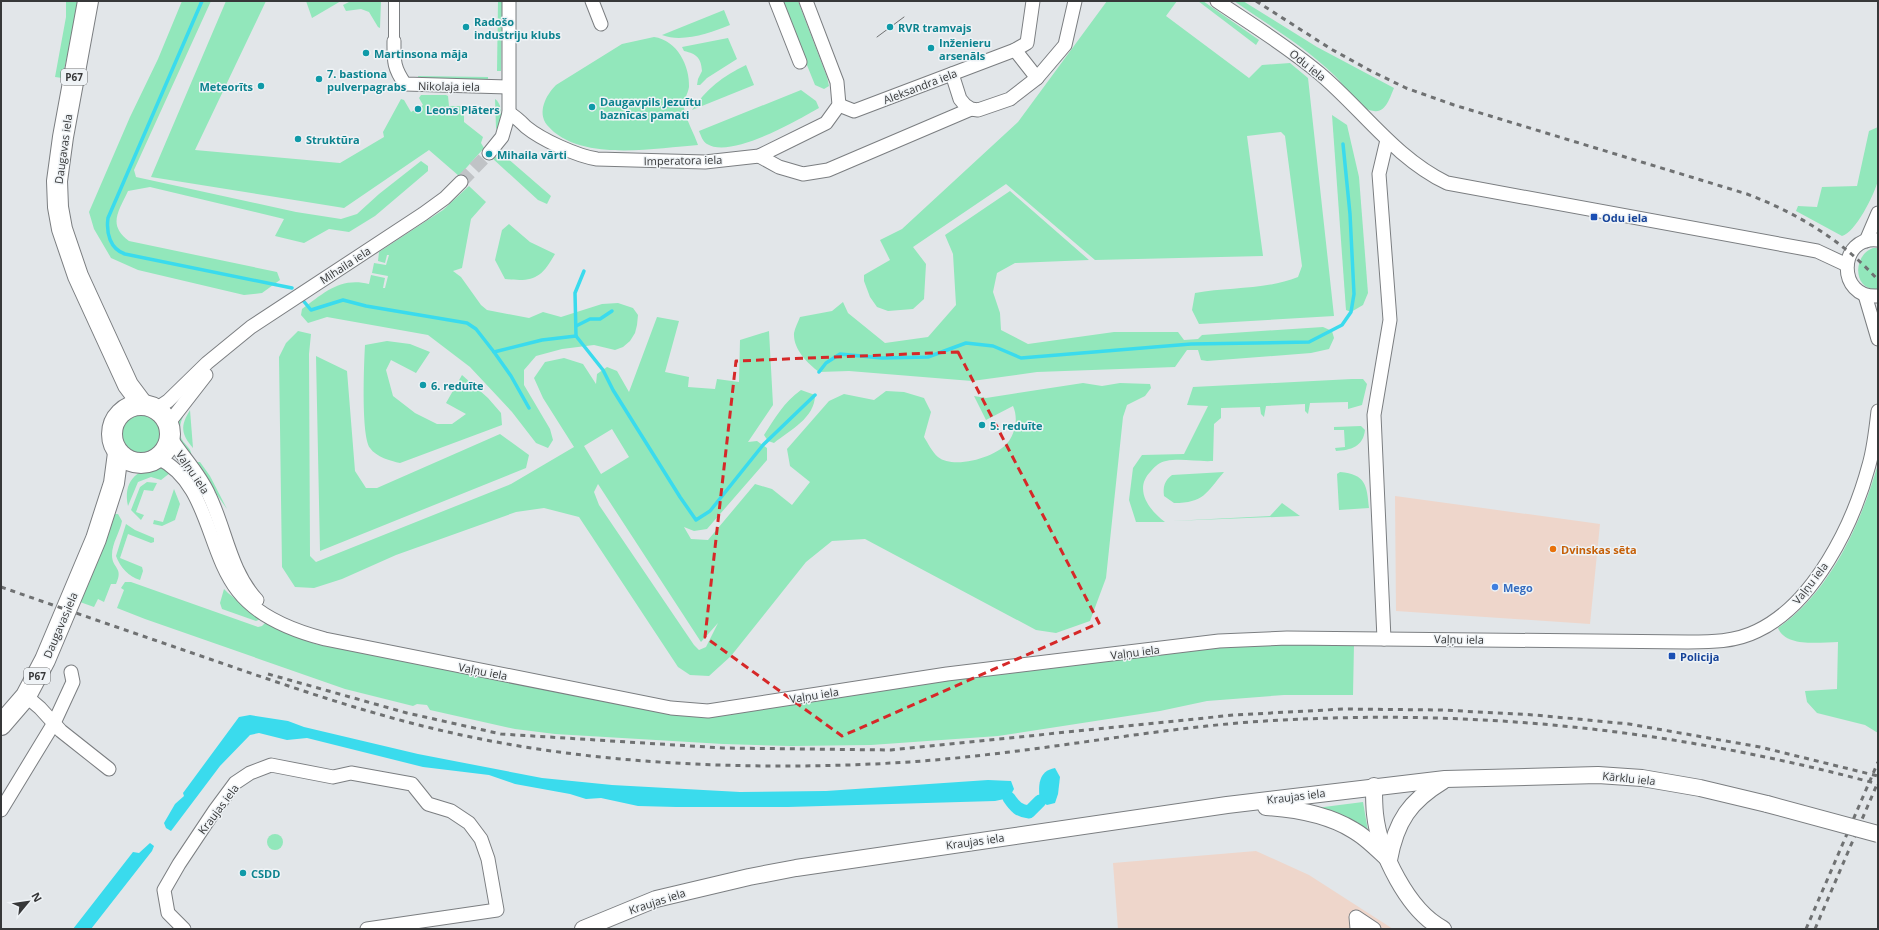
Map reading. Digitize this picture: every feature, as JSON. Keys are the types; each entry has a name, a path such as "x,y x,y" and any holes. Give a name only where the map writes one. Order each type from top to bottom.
{"main road":[{"name":"Daugavas iela","path":"88,1 63,137 57,192 62,229 86,294 114,378 122,412"},
{"name":"Daugavas iela","path":"86,294 128,385 159,419"},
{"path":"122,412 132,406 159,419"},
{"name":"P67","path":"118,453 113,444 112,433 115,420 122,412"},
{"name":"P67","path":"149,461 167,448 159,419"},
{"name":"Daugavas iela","path":"96,539 114,483 118,453"},
{"path":"118,453 127,460 149,461"},
{"name":"Daugavas iela","path":"1,726 26,696 45,660 96,539 128,478 149,461"}],"street":[{"name":"Nikolaja iela","path":"394,1 394,64 396,72 405,84 508,87"},
{"path":"489,152 502,137 509,113 509,1"},
{"path":"592,1 601,24"},
{"path":"776,1 800,62"},
{"path":"806,1 837,82 839,105"},
{"name":"Aleksandra iela","path":"839,105 854,111 1015,50 1027,43 1033,1"},
{"path":"759,156 779,167 803,174 828,170 971,110 978,110 1010,99 1037,78 1065,45 1075,1"},
{"name":"Odu iela","path":"1217,1 1287,48 1320,73 1387,140 1429,175 1447,183 1817,251 1847,265"},
{"path":"1015,50 1037,78"},
{"path":"952,74 960,99 965,106 971,110"},
{"name":"Imperatora iela","path":"509,113 519,119 526,127 539,135 580,156 597,159 705,162 759,156 826,123 839,105"},
{"path":"1384,638 1374,415 1390,320 1379,174 1387,140"},
{"name":"Mihaila iela","path":"159,419 168,401 207,363 267,315 423,214 445,198 461,182"},
{"path":"1878,213 1872,240 1855,248 1850,254 1847,265 1851,283 1857,290 1865,295 1878,296"},
{"path":"1865,295 1878,340"},
{"name":"Mihaila iela","path":"159,419 228,346"},
{"name":"Vaļņu iela","path":"149,461 175,469 193,492 220,561 238,591 249,603 292,630 325,639 690,710 733,708 947,674 1218,641 1287,638 1384,638 1695,642 1740,638 1756,632 1784,614 1802,597 1835,549 1853,512 1870,465 1878,411"},
{"name":"Vaļņu iela","path":"159,419 209,494 240,577 268,615"},
{"path":"1,810 54,723 73,682 71,672"},
{"path":"26,696 60,730 109,769"},
{"name":"Kraujas iela","path":"184,929 168,913 164,890 211,816 235,784 250,772 271,765 334,777 351,773 412,784 428,804 451,811 469,823 481,839 488,859 497,910 448,924 367,929"},
{"name":"Kārklu iela","path":"1374,786 1445,780 1598,774 1642,778 1700,788 1878,834"},
{"path":"1389,860 1393,838 1399,824 1413,803 1428,790 1445,780"},
{"path":"1374,786 1375,815 1381,841 1389,860 1404,889 1422,913 1443,929"},
{"name":"Kraujas iela","path":"583,929 656,899 749,877 844,861 1227,805 1374,786"},
{"path":"1227,805 1296,809 1338,822 1355,830 1389,860"},
{"path":"1357,929 1356,917 1374,929"}],"highlighted area":[{"path":"958,352 1099,623 842,736 705,637 736,361"}],"shaded area":[{"path":"1395,496 1600,524 1590,624 1396,611"},
{"path":"1256,851 1309,875 1393,929 1118,929 1113,863"}],"green space":[{"path":"66,1 80,1 62,78 55,77 66,17"},
{"path":"182,1 211,1 134,170 136,177 296,212 341,219 357,214 379,194 421,161 428,166 428,171 375,216 349,232 329,229 304,243 275,236 284,219 150,187 128,191 119,211 117,223 118,229 122,235 129,241 277,272 280,280 262,293 244,295 138,270 111,258 94,229 89,212 130,117 158,59"},
{"path":"226,1 266,1 195,150 340,163 384,137 383,132 401,99 404,100 411,112 423,105 419,98 421,95 446,95 448,96 449,106 464,106 464,122 483,137 481,143 484,148 459,176 429,150 344,208 151,177"},
{"path":"306,1 341,1 312,18"},
{"path":"351,1 381,1 380,28 369,12 361,9 346,11 343,5"},
{"path":"498,1 502,1 501,71 497,71"},
{"path":"781,1 798,1 827,77 829,86 824,89 815,85"},
{"path":"1107,1 1177,1 1166,16 1249,78 1262,65 1290,63 1308,78 1334,316 1199,324 1192,310 1195,293 1273,284 1298,277 1302,266 1285,136 1281,132 1247,136 1263,256 1095,260 1006,184 913,247 926,264 924,299 913,309 888,311 877,307 870,297 864,281 864,275 890,260 880,240 902,229 1018,122"},
{"path":"1198,1 1203,1 1259,40 1256,45"},
{"path":"1234,1 1243,1 1317,47 1394,88 1385,107 1382,110 1374,111 1368,110 1362,106 1322,64 1286,36"},
{"path":"724,10 730,25 696,36 678,38 662,35"},
{"path":"654,37 669,43 680,55 684,63 689,79 689,87 684,101 684,106 686,117 698,145 640,150 598,149 578,145 561,137 547,125 543,115 544,104 556,85 622,44"},
{"path":"728,38 737,59 707,78 700,85 697,85 702,71 701,63 698,57 684,51 682,47"},
{"path":"746,65 754,85 692,110 709,89"},
{"path":"418,76 488,77 488,80 419,80"},
{"path":"801,90 816,101 819,108 780,129 747,143 731,147 718,147 707,144 701,137 699,131"},
{"path":"495,99 500,105 501,109 501,119 498,131 496,128"},
{"path":"1332,115 1347,125 1359,177 1368,293 1363,305 1351,312 1346,310"},
{"path":"1878,127 1878,180 1869,203 1853,228 1842,236 1796,211 1798,206 1817,207 1822,187 1857,186 1869,131"},
{"path":"493,156 501,159 506,157 551,196 547,204 538,200 492,158"},
{"path":"469,186 486,202 471,219 462,268 453,271 461,277 481,305 487,310 529,318 543,312 561,317 602,304 618,303 633,308 638,315 635,333 630,341 623,347 615,350 594,345 562,349 536,356 524,370 524,385 550,429 553,440 548,448 536,443 512,412 470,367 428,335 327,317 308,323 301,315 302,309 325,292 349,283 359,282 369,284 371,275 385,278 383,288 385,288 388,276 372,273 374,263 386,265 389,255 387,255 385,263 378,261 379,252 443,210"},
{"path":"1010,191 1089,260 1015,263 997,273 993,292 1000,313 1001,330 1028,344 1114,332 1178,332 1184,340 1198,339 1202,335 1323,327 1332,331 1334,338 1329,349 1311,353 1207,361 1201,360 1198,350 1187,350 1175,367 1037,372 972,381 849,371 819,372 798,350 794,339 794,333 800,317 832,311 843,302 848,313 885,343 928,337 956,305 953,254 945,235"},
{"path":"509,224 530,242 555,254 545,269 535,277 523,280 505,279 495,260 502,230"},
{"path":"1873,248 1878,248 1878,289 1870,288 1864,285 1858,272 1861,258 1866,252"},
{"path":"657,317 679,321 665,372 689,377 688,387 715,389 717,379 739,382 740,340 769,331 773,405 748,442 757,441 767,448 767,460 707,529 694,531 684,527 691,539 708,540 755,484 772,489 792,505 810,482 790,466 787,449 829,401 844,394 874,400 886,391 904,392 924,398 931,412 924,437 932,450 938,457 945,461 965,462 986,457 996,452 1009,441 1015,428 1016,419 1013,406 986,420 974,396 986,398 1083,383 1102,386 1120,383 1150,384 1151,388 1145,396 1127,405 1123,417 1106,578 1090,621 1056,633 1036,630 865,539 832,541 806,562 731,656 709,676 690,675 678,667 579,517 544,508 516,512 396,555 342,579 314,588 295,587 282,567 279,357 286,343 298,331 311,334 309,354 310,556 316,562 511,484 574,447 543,398 534,378 545,362 564,358 583,364 596,384 597,374 607,367 617,371 629,392","holes":["612,429 629,457 601,474 584,446","598,484 701,642 718,623 706,647 699,650 694,645 599,505 594,492"]},
{"path":"387,341 410,344 430,352 416,373 391,360 386,370 393,396 415,413 437,424 452,424 466,414 446,403 462,375 488,398 501,413 502,425 400,463 388,460 376,454 370,448 365,429 365,345"},
{"path":"316,356 347,371 355,471 366,488 377,488 500,434 529,455 526,468 320,551"},
{"path":"1363,379 1367,384 1362,405 1348,409 1348,402 1310,403 1308,414 1305,411 1305,404 1266,406 1264,417 1261,414 1260,407 1221,408 1221,418 1214,424 1213,461 1172,460 1160,463 1156,466 1146,478 1143,485 1143,492 1145,499 1154,512 1165,522 1136,522 1129,500 1133,468 1142,455 1184,454 1208,406 1187,405 1193,387"},
{"path":"801,390 815,395 811,410 800,423 774,443 768,441 764,435 772,422 785,405"},
{"path":"186,410 181,421 180,430 183,441 191,452 191,457 176,434 177,423"},
{"path":"190,410 193,448 186,438 183,430 183,425"},
{"path":"141,413 156,419 162,434 156,449 141,455 126,449 120,434 126,419"},
{"path":"1361,426 1365,430 1364,436 1359,444 1347,450 1336,451 1335,448 1345,447 1344,430 1334,430 1334,427"},
{"path":"196,462 200,462 210,476 227,509 208,482"},
{"path":"1878,464 1878,733 1865,725 1817,713 1807,702 1805,691 1837,689 1838,642 1814,643 1796,641 1788,639 1778,628 1797,613 1814,595 1842,554 1863,509"},
{"path":"158,467 167,469 170,473 161,480 151,477 138,482 128,506 127,490 132,479 143,471"},
{"path":"1224,472 1208,491 1198,499 1184,503 1174,503 1164,496 1165,484 1172,475"},
{"path":"1340,472 1355,475 1364,482 1369,508 1339,510 1337,474"},
{"path":"147,482 157,483 153,491 144,490 136,512 144,515 141,520 131,510 140,487"},
{"path":"174,489 180,504 175,520 162,526 153,524 154,520 163,522"},
{"path":"1282,503 1300,516 1172,521 1270,516"},
{"path":"115,514 118,514 122,521 113,546 112,555 112,560 119,574 116,584 111,584 104,602 98,599 94,607 80,602 104,546 101,544"},
{"path":"126,524 135,530 154,538 154,542 151,543 128,534 120,558 142,567 143,571 140,580 132,577 125,571 116,556"},
{"path":"125,582 131,582 258,627 262,626 266,622 315,644 671,714 1218,648 1297,643 1354,644 1353,695 1284,695 1207,701 1160,711 998,736 871,745 791,746 723,744 555,734 515,729 430,710 427,705 417,704 413,706 345,689 145,619 117,608 124,590 121,588"},
{"path":"224,589 261,619 256,621 222,609 220,603"},
{"path":"1363,802 1368,831 1316,808"},
{"path":"275,834 282,839 283,842 278,849 275,850 268,845 267,842 272,835"}],"water":[{"path":"250,715 288,721 304,727 418,754 542,778 612,785 740,792 826,791 988,780 1011,781 1014,789 1009,798 995,801 788,807 638,806 601,798 586,799 570,794 515,784 489,775 423,767 307,738 287,740 259,733 250,735 220,766 171,831 166,828 164,823 175,804 184,796 183,793 239,717"},
{"path":"1055,768 1060,777 1058,794 1055,803 1047,805 1040,801 1040,780 1045,772"},
{"path":"150,843 154,846 152,851 91,929 73,929 133,852 139,853"}],"waterway":[{"path":"202,1 108,218 110,240 120,252 125,254 292,288"},
{"path":"819,372 826,363 840,354 882,358 928,357 966,343 993,346 1021,358 1191,344 1309,342 1342,325 1351,312 1354,294 1350,214 1343,144"},
{"path":"576,336 575,293 584,271"},
{"path":"301,298 311,310 343,300 366,306 467,323 476,329 494,352 542,340 576,336 603,370 613,390 696,520 710,511 763,445 815,395"},
{"path":"576,326 590,319 600,319 612,311"},
{"path":"494,352 511,376 529,408"},
{"path":"1009,798 1013,804 1022,811 1029,812 1040,801"}],"tunnel":[{"path":"461,182 489,153"}],"tram line":[{"path":"877,37 904,17"}],"railway":[{"path":"1256,1 1331,49 1406,88 1454,105 1747,194 1784,210 1818,229 1834,240 1849,252 1878,280"},
{"path":"1,587 354,707 448,732 489,741 572,754 656,762 740,766 883,764 984,755 1183,729 1250,722 1330,718 1410,717 1489,720 1567,726 1645,736 1722,749 1800,765 1878,784"},
{"path":"268,674 407,713 501,734 723,748 891,750 1234,715 1344,709 1442,710 1535,715 1629,724 1760,747 1878,776"},
{"path":"1806,929 1878,762"},
{"path":"1815,929 1878,782"}],"place":[{"name":"Radošo industriju klubs","path":"466,27"},
{"name":"RVR tramvajs","path":"890,27"},
{"name":"Inženieru arsenāls","path":"931,48"},
{"name":"Martinsona māja","path":"366,53"},
{"name":"7. bastiona pulverpagrabs","path":"319,79"},
{"name":"Meteorīts","path":"261,86"},
{"name":"Daugavpils Jezuītu baznīcas pamati","path":"592,107"},
{"name":"Leons Plāters","path":"418,109"},
{"name":"Struktūra","path":"298,139"},
{"name":"Mihaila vārti","path":"489,154"},
{"name":"Odu iela","path":"1594,217"},
{"name":"6. reduīte","path":"423,385"},
{"name":"5. reduīte","path":"982,425"},
{"name":"Dvinskas sēta","path":"1553,549"},
{"name":"Mego","path":"1495,587"},
{"name":"Policija","path":"1672,656"},
{"name":"CSDD","path":"243,873"}]}
